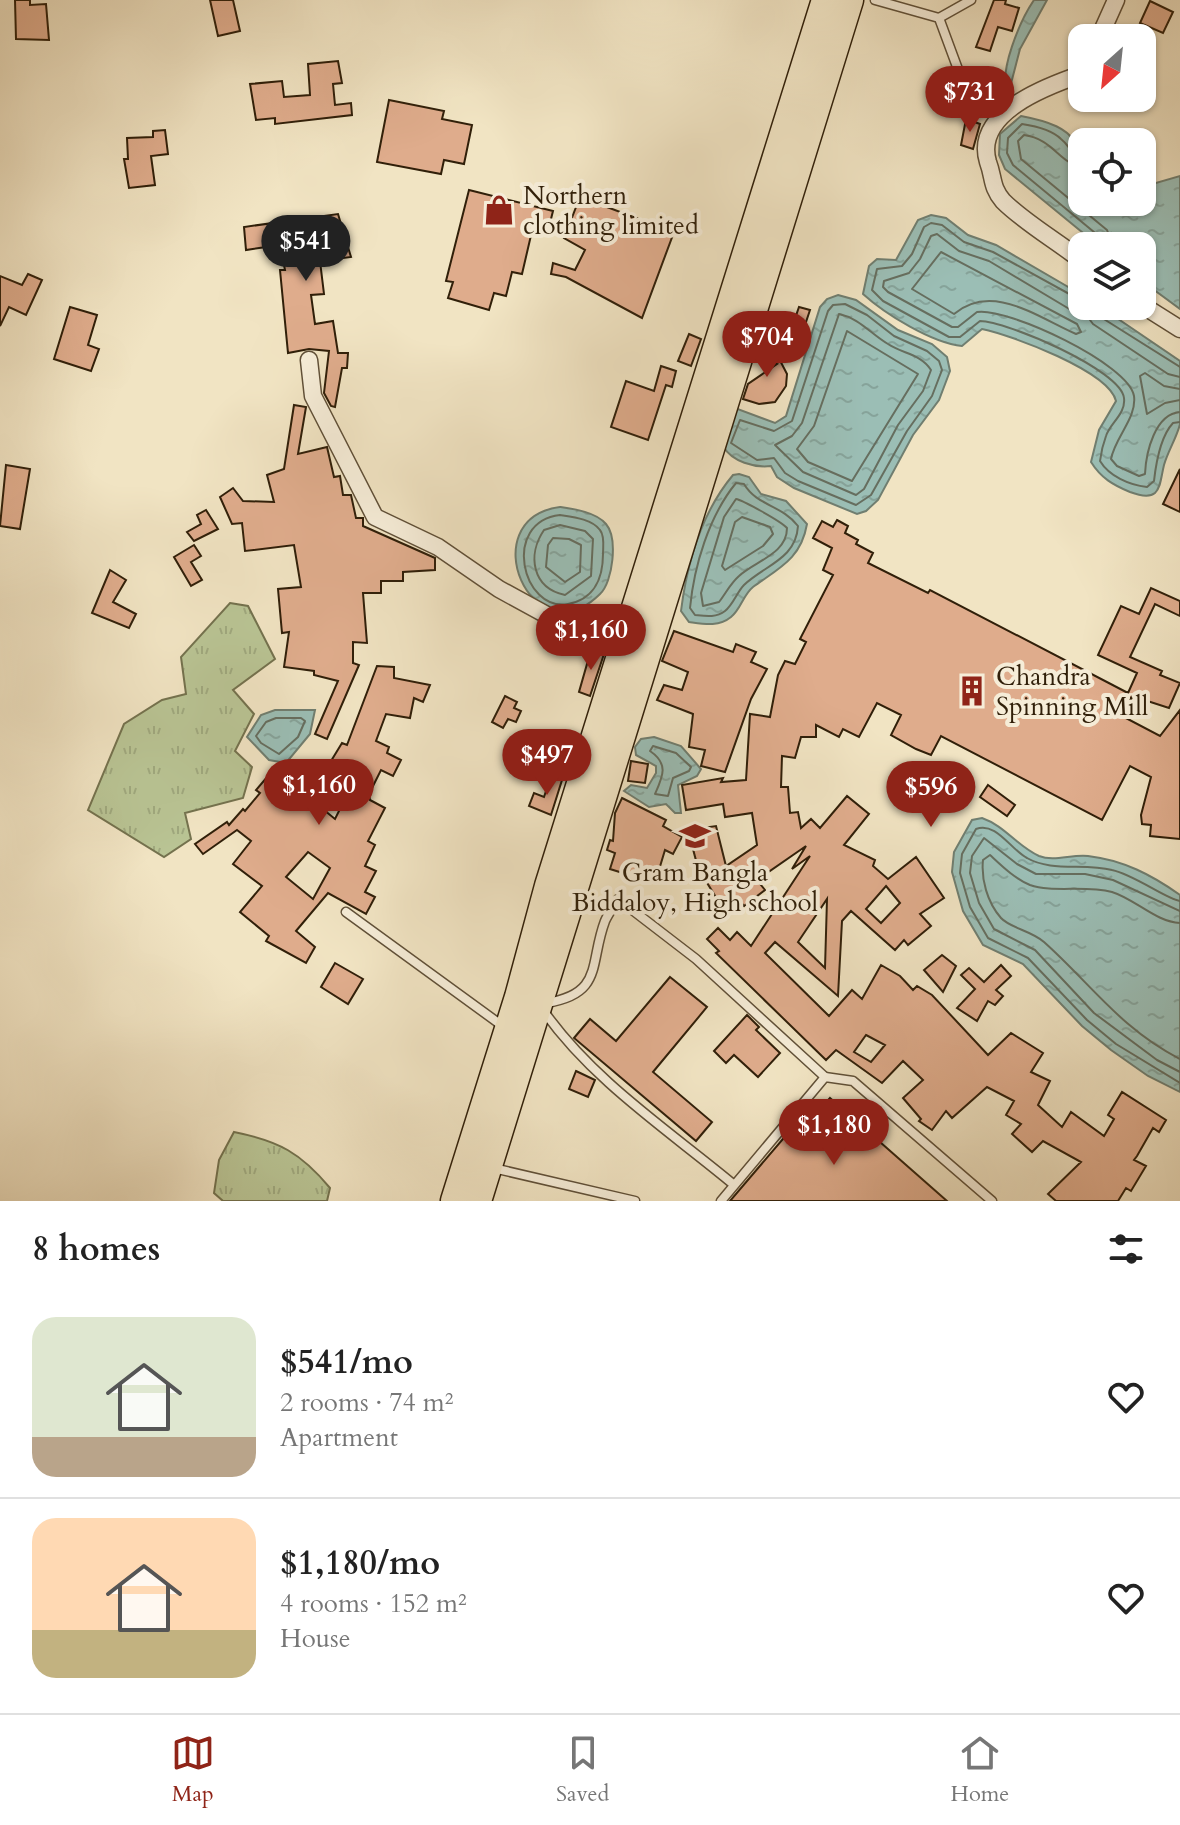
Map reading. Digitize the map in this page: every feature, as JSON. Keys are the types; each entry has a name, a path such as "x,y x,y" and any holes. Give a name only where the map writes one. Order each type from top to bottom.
{"highway":[{"path":"455,1201 623,649 826,0"},
{"path":"477,1201 849,0"}],"street":[{"path":"1105,24 1116,0"},
{"path":"1068,78 1050,84 1009,109 995,126 984,154 991,185 1005,203 1068,250"},
{"path":"966,91 1009,109"},
{"path":"1156,314 1180,329"},
{"path":"309,360 313,396 375,517 438,547 499,589 585,636 623,649"}],"lane":[{"path":"875,0 939,18 971,0"},
{"path":"939,18 966,91"},
{"path":"733,1184 599,1073 565,1040 539,1005 568,999 585,987 596,968 605,921 618,899 696,959 825,1077 853,1081 992,1201"},
{"path":"346,912 508,1029"},
{"path":"721,1201 825,1077"},
{"path":"488,1167 635,1201"}],"green space":[{"path":"230,603 248,606 275,659 233,690 254,714 235,751 252,767 243,798 185,813 191,839 164,857 88,810 124,724 162,700 186,694 181,657"},
{"path":"234,1132 277,1144 299,1157 330,1188 327,1201 223,1201 214,1193 219,1160"}],"water":[{"path":"1034,0 1047,0 1020,49 1008,95 1005,85 1008,60 1017,33"},
{"path":"1021,116 1042,121 1068,134 1068,216 1156,216 1156,183 1180,176 1180,309 1156,291 1156,232 1082,232 1005,169 999,155 1000,134"},
{"path":"931,215 946,218 968,235 996,245 1068,287 1068,320 1120,320 1180,361 1180,424 1154,494 1140,495 1118,487 1103,477 1091,462 1099,430 1116,401 1096,378 1057,356 982,329 962,346 950,344 923,334 863,294 869,266 877,259 896,260 918,220"},
{"path":"838,295 856,300 898,330 932,344 947,357 950,371 939,400 913,435 878,500 866,511 857,514 794,488 777,477 771,466 751,465 738,460 723,446 735,408 775,423 786,416 820,307 827,299"},
{"path":"733,475 749,477 761,494 786,501 807,524 804,536 794,554 750,590 731,617 716,624 689,622 681,611 687,575 698,539 722,489"},
{"path":"560,507 597,517 606,524 612,539 611,570 604,588 575,610 553,610 534,599 521,580 516,557 519,535 533,517"},
{"path":"275,710 315,710 310,734 286,763 269,760 247,737 261,715"},
{"path":"654,737 681,746 701,769 697,776 678,785 681,813 675,813 666,804 649,807 624,791 631,785 647,788 656,773 656,766 636,755 635,747 641,739"},
{"path":"982,818 1039,856 1088,856 1113,861 1148,875 1180,895 1180,1092 1148,1076 1111,1050 1082,1026 1023,964 983,945 963,911 952,872 954,852 972,820"}],"building":[{"path":"15,0 30,0 30,5 46,4 49,40 16,39"},
{"path":"210,0 233,0 240,31 218,36"},
{"path":"994,0 1006,0 1005,4 1019,8 1012,31 998,27 990,51 976,47"},
{"path":"1150,1 1173,12 1163,33 1156,30 1156,24 1140,23"},
{"path":"338,61 342,83 333,84 335,105 351,103 352,115 275,124 275,118 256,120 250,84 282,81 284,97 310,95 308,64"},
{"path":"389,100 444,111 442,119 472,125 464,164 444,160 441,174 377,162"},
{"path":"966,119 980,124 973,149 961,145"},
{"path":"165,130 168,154 151,156 155,185 129,188 124,159 128,159 127,138 153,137 153,131"},
{"path":"469,190 553,211 547,235 532,231 522,274 512,272 506,296 494,293 489,310 448,298 453,282 446,281"},
{"path":"580,197 674,232 642,318 566,277 551,274 553,263 575,270 585,250 564,238"},
{"path":"338,214 351,257 320,261 324,294 311,295 315,324 333,321 338,353 348,353 347,368 342,368 335,407 331,406 324,393 329,351 309,349 288,353 280,270 285,270 280,245 246,250 244,227"},
{"path":"28,274 42,280 26,315 9,307 0,326 0,276 22,285"},
{"path":"70,307 97,315 88,345 99,349 91,371 54,359"},
{"path":"799,307 810,310 799,343 788,339"},
{"path":"689,334 701,339 691,366 678,361"},
{"path":"761,341 772,345 787,374 786,386 775,402 759,404 743,399 748,384 777,364 757,356"},
{"path":"661,366 676,371 672,387 666,385 648,440 611,427 626,381 654,391"},
{"path":"294,405 306,407 298,454 327,447 334,477 340,476 343,495 351,495 356,518 363,518 363,526 435,558 435,570 403,572 403,581 381,581 381,593 363,593 367,643 353,642 353,663 359,665 327,739 315,734 338,681 314,675 314,671 284,667 289,632 282,633 278,589 301,587 294,545 245,551 242,523 232,524 220,497 233,488 243,501 274,502 267,475 284,469"},
{"path":"6,465 30,469 20,529 0,526"},
{"path":"1180,469 1180,512 1163,504"},
{"path":"206,510 218,529 194,541 187,532 201,524 197,515"},
{"path":"837,520 848,526 845,533 858,540 856,544 873,553 868,563 928,593 930,590 1128,693 1137,673 1098,655 1121,606 1139,614 1151,588 1180,601 1180,616 1155,604 1130,657 1180,683 1169,708 1132,696 1122,716 1160,736 1180,710 1180,839 1150,836 1151,825 1142,824 1141,815 1151,777 1130,766 1102,820 941,736 931,755 916,749 891,735 901,715 877,703 859,737 843,729 839,737 816,725 816,737 801,737 795,758 782,756 781,787 788,787 790,813 798,812 801,828 811,819 820,828 847,796 869,814 844,845 875,860 873,866 888,879 916,857 944,898 920,914 931,926 908,945 904,940 895,950 851,911 842,921 838,996 775,942 765,953 829,1016 852,990 862,999 881,965 900,976 913,990 917,986 932,995 988,1055 1011,1033 1043,1053 1031,1072 1050,1081 1038,1105 1062,1127 1071,1112 1104,1136 1114,1119 1108,1115 1122,1092 1166,1120 1159,1132 1153,1128 1134,1160 1146,1166 1131,1191 1126,1188 1118,1201 1056,1201 1048,1194 1081,1162 1043,1141 1032,1152 1012,1134 1021,1124 1006,1115 1014,1101 987,1087 952,1118 946,1111 932,1130 919,1121 921,1119 903,1098 923,1080 903,1061 882,1083 836,1050 826,1060 716,953 719,951 707,939 718,928 730,940 737,932 751,946 810,856 792,869 806,846 757,880 765,890 744,906 741,902 725,912 698,868 688,830 716,826 726,866 757,845 752,813 725,817 723,804 686,810 682,785 723,778 721,782 746,780 750,714 770,717 778,675 785,661 795,664 806,642 800,639 833,575 823,570 832,548 813,538 822,521 833,527","holes":["886,886 900,903 881,923 866,909","827,899 825,968 798,942","866,1035 885,1045 871,1062 854,1052"]},
{"path":"194,545 201,556 191,562 202,580 191,586 174,557"},
{"path":"110,570 126,580 113,602 136,614 129,628 92,613"},
{"path":"674,631 733,652 736,644 756,652 751,662 767,669 751,699 725,772 701,766 705,750 689,747 693,714 657,700 664,685 682,690 688,672 662,661"},
{"path":"591,650 604,654 590,696 579,692"},
{"path":"377,666 394,667 394,678 430,685 423,702 414,698 410,718 386,714 376,741 389,747 387,753 401,760 393,776 381,770 369,794 370,800 385,808 368,841 375,845 365,866 376,871 365,892 375,897 366,914 328,893 296,931 315,947 306,963 266,941 269,936 240,912 262,886 233,864 251,841 237,830 203,854 195,844 227,822 229,825 243,809 245,811 260,793 256,790 274,769 335,819 346,797 317,784 342,743 347,745","holes":["308,852 330,868 313,899 286,877"]},
{"path":"505,696 517,702 514,708 521,711 516,722 508,719 503,728 492,722"},
{"path":"631,761 648,764 645,783 628,781"},
{"path":"551,776 562,780 551,815 529,806 534,793 544,797"},
{"path":"988,785 1015,805 1007,816 980,797"},
{"path":"622,798 666,820 663,826 682,837 673,854 665,850 655,883 610,869 615,853 607,850 610,840 613,841 615,813"},
{"path":"942,955 956,966 943,992 924,970"},
{"path":"335,963 363,979 348,1004 321,987"},
{"path":"1001,965 1011,976 996,990 1003,996 995,1005 988,1001 977,1021 957,1008 975,989 961,975 969,968 984,982"},
{"path":"670,977 707,1007 653,1072 712,1122 696,1141 574,1038 590,1019 616,1041"},
{"path":"747,1015 759,1027 756,1030 780,1053 758,1077 734,1055 726,1063 714,1051"},
{"path":"576,1071 595,1080 588,1097 569,1089"},
{"path":"830,1098 947,1201 730,1201 788,1133 794,1139"}],"place":[{"name":"Northern clothing limited","path":"499,210"},
{"name":"Chandra Spinning Mill","path":"972,691"},
{"name":"Gram Bangla Biddaloy, High school","path":"695,836"}]}
